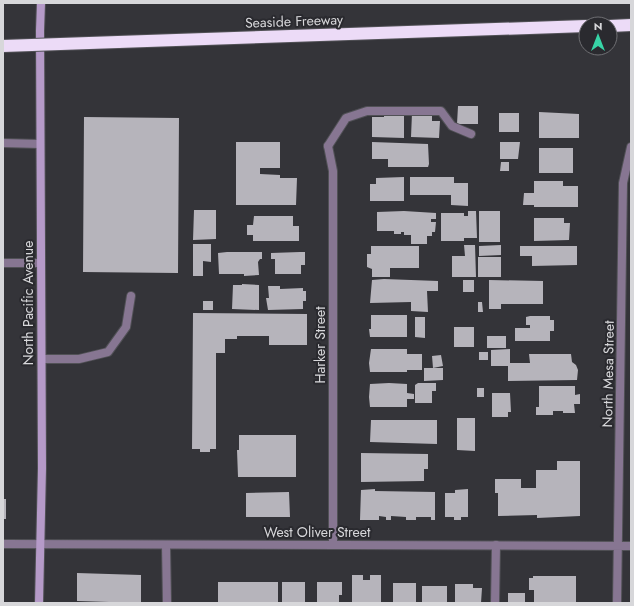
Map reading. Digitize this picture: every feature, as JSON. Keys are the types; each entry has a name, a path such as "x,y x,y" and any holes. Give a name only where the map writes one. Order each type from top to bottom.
{"highway":[{"path":"618,26 631,25"},
{"name":"Seaside Freeway","path":"3,46 578,26"}],"main road":[{"name":"North Pacific Avenue","path":"39,603 42,359 40,144 41,3"}],"street":[{"name":"Harker Street","path":"333,544 333,171 328,146 346,118 367,111 441,111 452,126 471,134"},
{"path":"3,143 40,144"},
{"name":"North Mesa Street","path":"617,603 617,546 627,260 623,184 631,147"},
{"path":"3,263 41,263"},
{"path":"42,359 79,359 108,352 126,327 131,296"},
{"name":"West Oliver Street","path":"3,544 631,546"},
{"path":"166,545 167,603"},
{"path":"495,603 496,545"}],"building":[{"path":"458,106 478,106 478,124 457,124"},
{"path":"384,112 404,112 404,138 372,137 372,117 384,117"},
{"path":"539,112 579,114 579,138 539,138"},
{"path":"412,113 432,114 432,121 440,121 439,138 411,137"},
{"path":"499,113 519,113 519,132 499,132"},
{"path":"84,117 179,118 178,273 83,272"},
{"path":"236,142 280,142 280,168 260,168 260,174 280,175 280,178 297,178 296,205 236,205"},
{"path":"372,142 428,144 428,167 388,167 388,159 372,159"},
{"path":"500,142 520,142 518,159 500,159"},
{"path":"539,148 573,148 573,173 539,173"},
{"path":"501,162 509,162 509,171 500,171"},
{"path":"404,177 404,201 370,201 370,184 376,184 376,178"},
{"path":"410,177 454,177 454,183 468,183 468,206 451,205 451,195 410,195"},
{"path":"534,181 563,181 563,186 578,186 578,207 534,207 534,205 523,205 524,193 534,193"},
{"path":"194,210 216,210 216,239 193,240"},
{"path":"404,211 436,213 436,219 431,219 431,222 436,222 435,232 432,232 432,236 427,236 427,244 411,244 411,235 404,235 404,232 401,232 401,234 394,234 394,231 377,231 377,212"},
{"path":"468,211 476,211 477,238 464,238 464,241 441,241 441,213 464,213 464,216 468,216"},
{"path":"479,211 500,211 500,242 479,242"},
{"path":"254,216 293,216 293,226 299,226 299,241 253,241 253,235 247,235 247,225 253,225"},
{"path":"534,218 564,218 564,223 570,223 569,240 534,241"},
{"path":"193,244 211,244 211,262 203,261 203,276 193,276"},
{"path":"464,245 475,245 476,277 452,277 452,256 465,256"},
{"path":"501,245 501,255 479,256 479,246"},
{"path":"371,246 419,246 419,268 390,268 390,277 372,277 372,269 367,267 367,254 371,254"},
{"path":"520,246 577,246 577,265 532,266 532,256 520,256"},
{"path":"262,252 262,259 258,262 259,275 244,276 244,274 219,274 218,253"},
{"path":"305,252 305,265 301,265 301,274 275,274 275,259 271,259 271,253"},
{"path":"478,257 501,257 501,277 478,277"},
{"path":"372,280 438,281 438,291 427,291 428,312 411,311 411,302 370,303"},
{"path":"463,280 474,280 474,292 463,292"},
{"path":"489,280 543,281 543,304 501,304 501,309 489,309"},
{"path":"233,285 259,285 259,310 232,309"},
{"path":"268,286 280,286 280,289 303,288 303,291 306,291 306,301 303,301 303,309 268,310 266,298 269,298"},
{"path":"203,301 213,301 213,310 203,310"},
{"path":"478,302 482,302 483,312 478,312"},
{"path":"193,313 307,314 307,345 269,345 269,336 237,336 237,339 225,339 225,353 216,353 216,449 210,449 210,452 200,452 200,449 192,449"},
{"path":"371,315 407,315 407,337 370,337 369,329 371,329"},
{"path":"550,316 550,320 554,320 554,331 550,331 550,341 515,341 515,328 530,328 530,325 526,325 526,317"},
{"path":"415,317 425,317 425,338 415,337"},
{"path":"454,327 474,327 474,347 454,347"},
{"path":"487,336 506,336 506,348 487,348"},
{"path":"371,349 407,349 407,354 422,354 422,370 407,370 407,372 370,372 369,363"},
{"path":"510,349 510,363 530,363 529,354 571,354 572,362 576,365 578,370 577,380 508,381 508,366 491,366 491,350"},
{"path":"479,352 488,352 488,360 479,360"},
{"path":"441,355 443,366 433,368 432,356"},
{"path":"424,368 443,368 443,380 424,381"},
{"path":"418,383 436,383 436,391 432,391 432,403 415,403 415,385"},
{"path":"370,384 407,384 407,393 414,394 414,399 407,399 407,407 370,407"},
{"path":"539,386 575,386 575,395 580,394 580,404 574,404 575,413 553,411 553,415 536,415 536,407 539,407"},
{"path":"477,388 484,388 484,397 477,397"},
{"path":"492,393 510,393 511,412 508,412 508,417 492,417"},
{"path":"457,418 475,418 475,451 457,450"},
{"path":"371,420 437,420 437,444 370,442"},
{"path":"239,435 296,435 296,477 238,477 237,450 239,450"},
{"path":"361,453 428,454 428,469 424,469 424,481 361,482"},
{"path":"557,461 580,461 580,516 537,518 537,515 498,516 498,493 495,493 495,479 521,479 521,488 536,488 536,470 557,470"},
{"path":"375,489 375,491 435,492 435,520 431,520 431,517 416,517 416,520 406,520 406,517 391,516 391,520 386,520 386,517 379,516 379,520 360,520 361,490"},
{"path":"468,489 468,517 461,517 461,520 454,520 454,517 445,517 445,493 455,493 455,490"},
{"path":"289,492 290,517 246,517 246,493"},
{"path":"3,499 6,499 6,519 3,519"},
{"path":"77,573 141,575 141,603 77,601"},
{"path":"352,575 363,575 363,580 370,580 370,575 381,575 381,603 352,603"},
{"path":"533,576 576,576 576,603 534,603 534,590 529,590 529,578 533,578"},
{"path":"218,582 278,582 278,603 218,603"},
{"path":"282,582 305,582 305,603 282,603"},
{"path":"317,582 342,582 342,595 339,595 339,603 317,603"},
{"path":"393,583 416,583 416,603 393,603"},
{"path":"455,584 473,584 473,588 482,588 481,603 455,603"},
{"path":"422,586 447,586 447,603 422,603"},
{"path":"508,593 525,593 525,603 508,603"}]}
